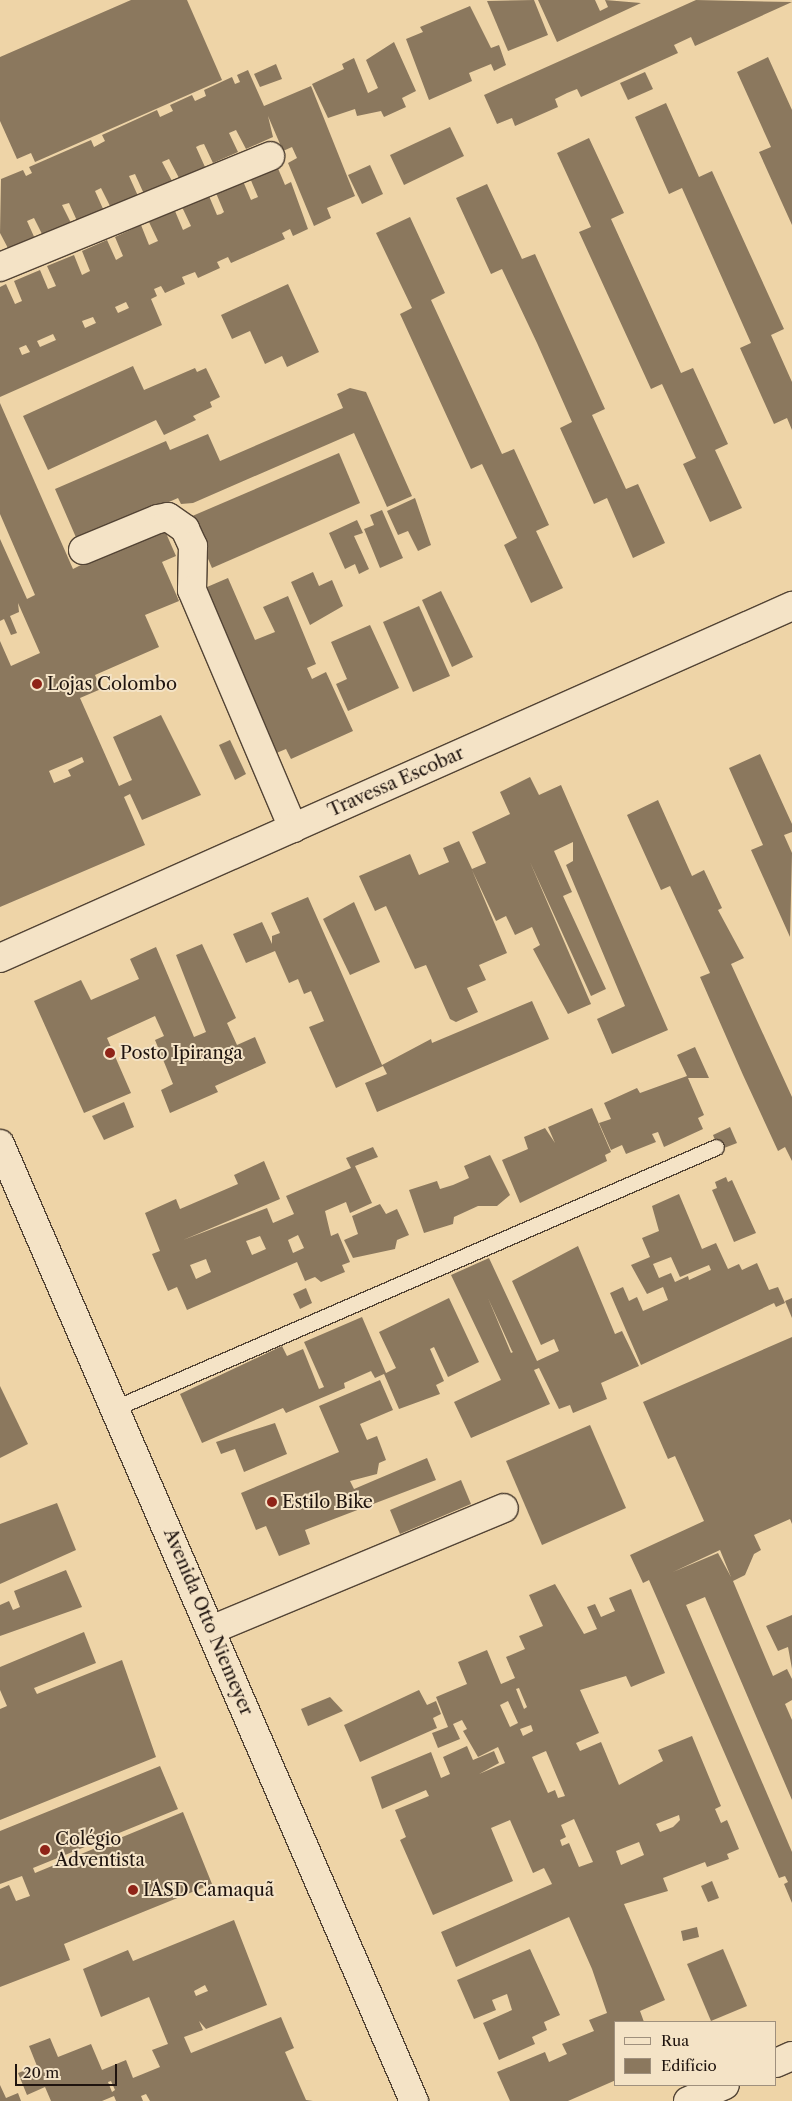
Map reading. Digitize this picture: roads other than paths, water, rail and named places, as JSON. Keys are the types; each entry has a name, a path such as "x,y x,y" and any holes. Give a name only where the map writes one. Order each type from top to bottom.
{"street":[{"path":"0,267 270,156"},
{"path":"84,550 158,518 168,517 185,529 193,546 192,590 293,828"},
{"name":"Travessa Escobar","path":"0,958 792,606"},
{"name":"Avenida Otto Niemeyer","path":"0,1144 414,2101"},
{"path":"211,1630 504,1508"},
{"path":"777,2063 792,2056"},
{"path":"688,2101 724,2086"}],"lane":[{"path":"114,1408 716,1147"}],"place":[{"name":"Lojas Colombo","path":"37,684"},
{"name":"Posto Ipiranga","path":"110,1053"},
{"name":"Estilo Bike","path":"272,1502"},
{"name":"Colégio Adventista","path":"45,1850"},
{"name":"IASD Camaquã","path":"133,1890"}]}
